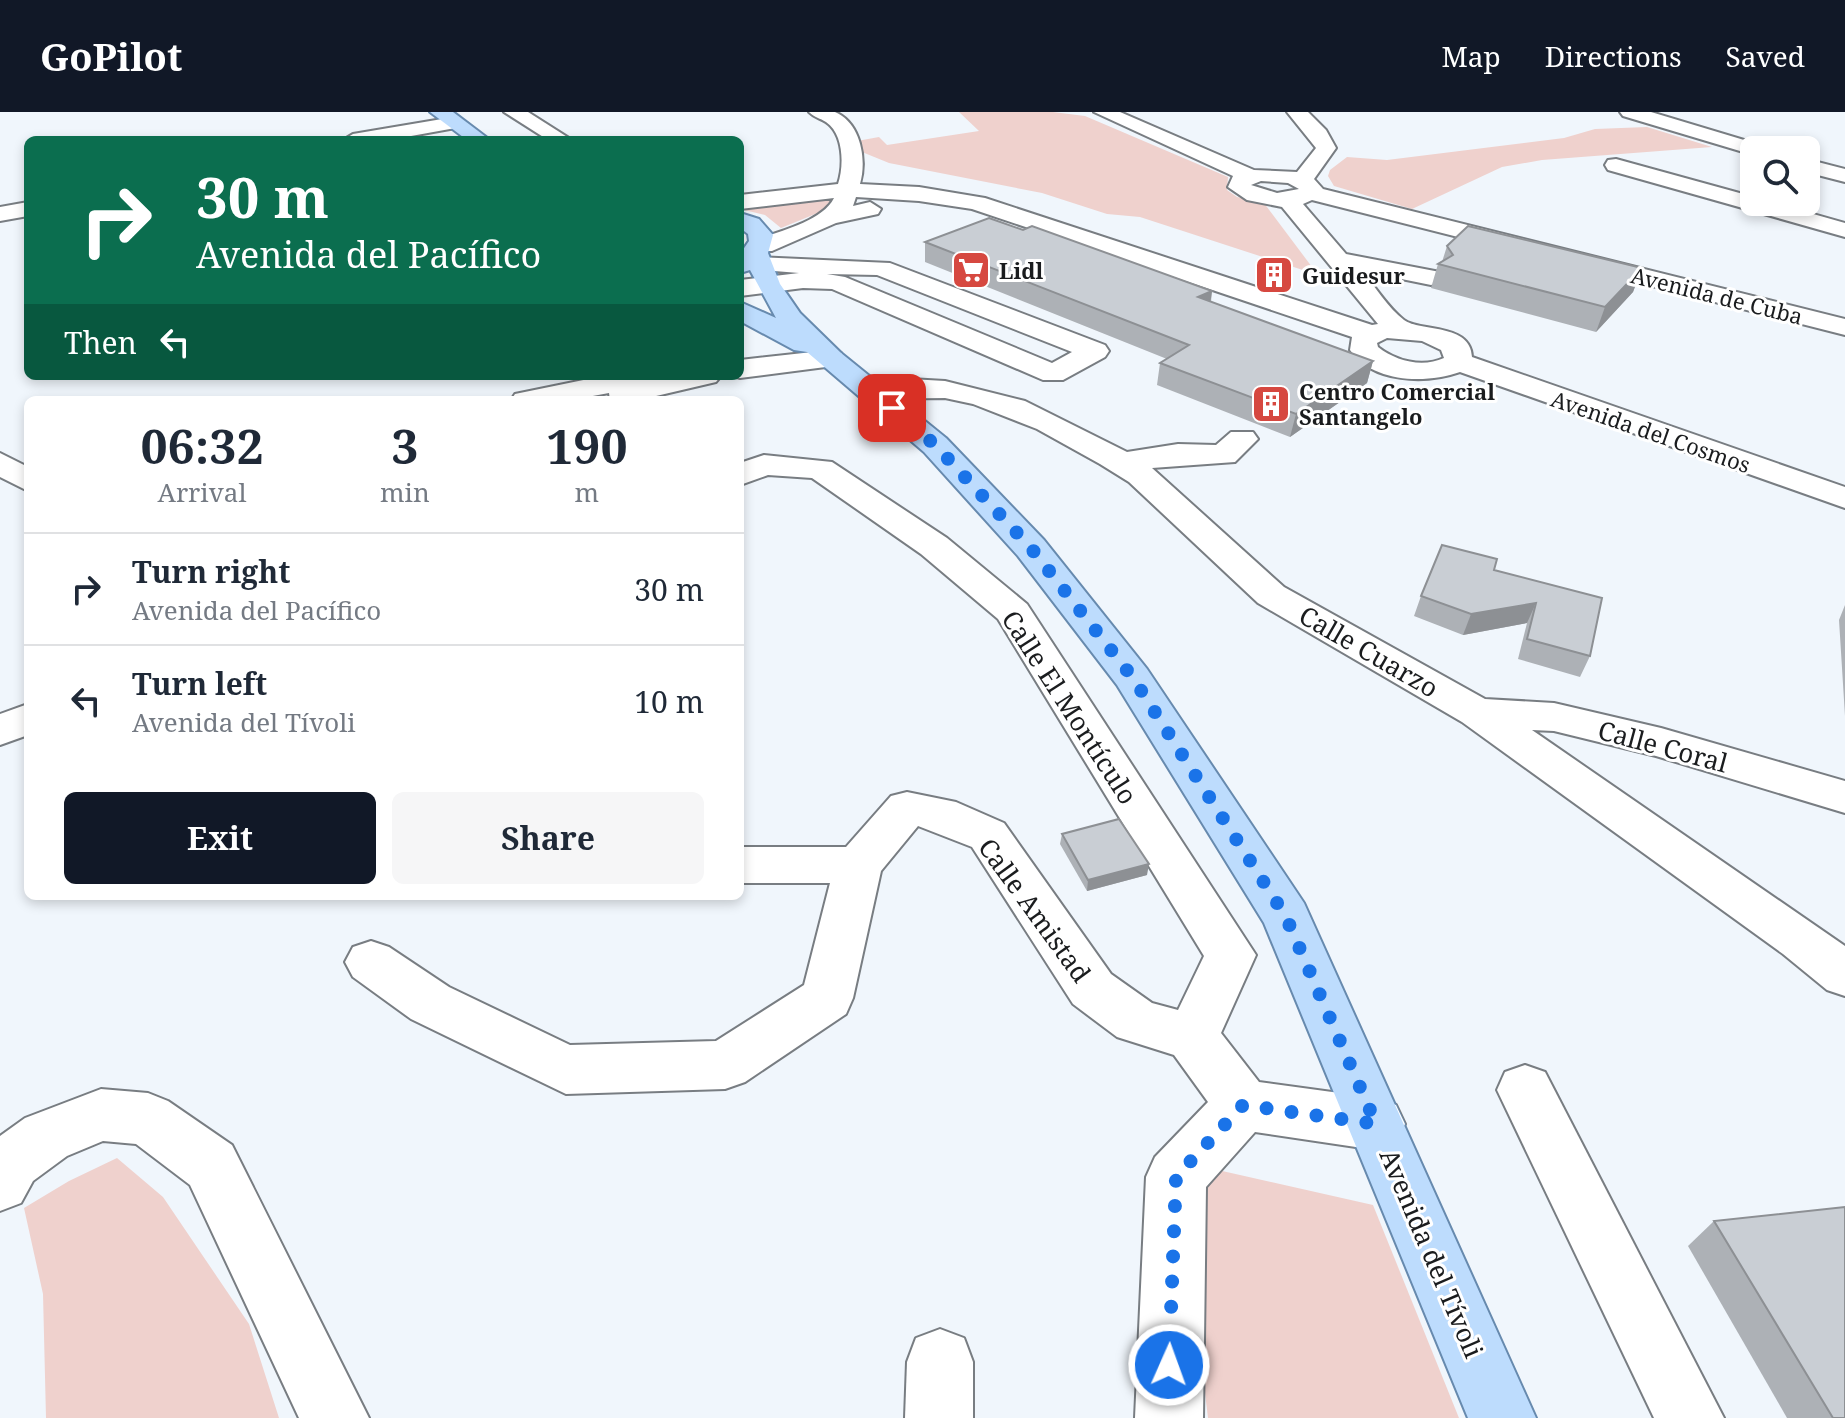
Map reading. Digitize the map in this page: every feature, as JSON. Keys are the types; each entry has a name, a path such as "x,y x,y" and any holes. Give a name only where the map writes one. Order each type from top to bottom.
{"main road":[{"path":"447,117 474,136"},
{"name":"Avenida del Tívoli","path":"744,222 758,229 764,237 754,267 790,319 831,359 935,445 1031,548 1133,678 1286,917 1502,1418"},
{"name":"Avenida del Tívoli","path":"744,312 831,359"}],"street":[{"path":"514,112 555,136"},
{"path":"754,267 829,218 843,204 851,157 835,119 819,112"},
{"name":"Avenida de Cuba","path":"1104,112 1250,176 1274,175 1300,191 1845,327"},
{"path":"1297,112 1319,134 1326,148 1300,191 1336,259 1385,332"},
{"path":"1630,112 1740,145"},
{"path":"347,117 392,133"},
{"path":"375,136 447,117"},
{"path":"747,200 851,157"},
{"path":"747,200 851,157 950,197 1385,332 1439,338 1458,351 1458,362 1431,371 1393,367 1371,357 1364,350 1363,341 1385,332"},
{"path":"1616,165 1845,230"},
{"path":"1820,169 1845,176"},
{"path":"829,218 888,206 932,203 976,207 1017,217"},
{"path":"0,214 24,210"},
{"path":"1336,259 1431,277"},
{"path":"754,267 881,268 1095,351 1053,374 836,282 803,280 754,267"},
{"path":"744,369 831,359"},
{"name":"Avenida del Cosmos","path":"1458,362 1845,498"},
{"path":"546,396 628,380"},
{"path":"618,396 688,380"},
{"name":"Calle Cuarzo","path":"875,393 910,387 969,394 1012,408 1122,463 1141,475 1271,595 1477,712 1801,940 1845,975"},
{"path":"1122,463 1178,454 1224,455 1242,439"},
{"path":"0,463 24,478"},
{"name":"Calle El Montículo","path":"744,473 764,465 820,469 934,546 1013,612 1230,955 1192,1037"},
{"name":"Calle Coral","path":"1477,712 1554,717 1661,743 1845,797"},
{"path":"0,731 24,720"},
{"path":"0,759 24,749"},
{"name":"Calle Amistad","path":"371,962 430,1003 566,1070 725,1065 827,998 858,865 907,808 940,814 988,835 1092,989 1136,1021 1192,1037"},
{"path":"744,865 858,865"},
{"path":"1192,1037 1243,1105 1376,1124"},
{"path":"1525,1090 1690,1418"},
{"path":"1169,1418 1176,1177 1243,1105"},
{"path":"0,1183 12,1162 46,1137 101,1115 148,1119 211,1165 335,1418"}],"shaded area":[{"path":"959,112 1053,112 1085,116 1228,177 1227,190 1237,197 1264,203 1318,275 1140,217 1107,214 1042,193 889,163 862,152 857,141 879,137 887,145 979,131"},
{"path":"1647,127 1712,147 1542,160 1502,167 1412,209 1334,186 1328,176 1330,170 1347,157 1387,160 1564,138 1595,129"},
{"path":"832,197 825,210 781,228 765,215 744,208"},
{"path":"117,1158 163,1197 249,1324 279,1418 46,1418 43,1294 24,1208 69,1181"},
{"path":"1209,1168 1373,1205 1459,1418 1208,1418 1202,1368 1192,1185"}],"building":[{"path":"989,218 1023,230 1032,226 1212,291 1198,297 1373,361 1296,414 1160,363 1189,345 925,242"},
{"path":"1468,226 1642,268 1605,307 1438,264 1453,255 1447,246"},
{"path":"1442,545 1497,559 1494,570 1602,598 1590,656 1527,639 1536,603 1471,614 1421,596"},
{"path":"1119,819 1149,864 1088,880 1062,834"},
{"path":"1845,1207 1845,1418 1833,1418 1714,1221"}],"place":[{"name":"Lidl","path":"971,270"},
{"name":"Guidesur","path":"1274,275"},
{"name":"Centro Comercial Santangelo","path":"1271,404"}],"route":[{"path":"892,408 935,445 1031,548 1133,678 1286,917 1376,1124 1243,1105 1176,1177 1169,1365"}]}
